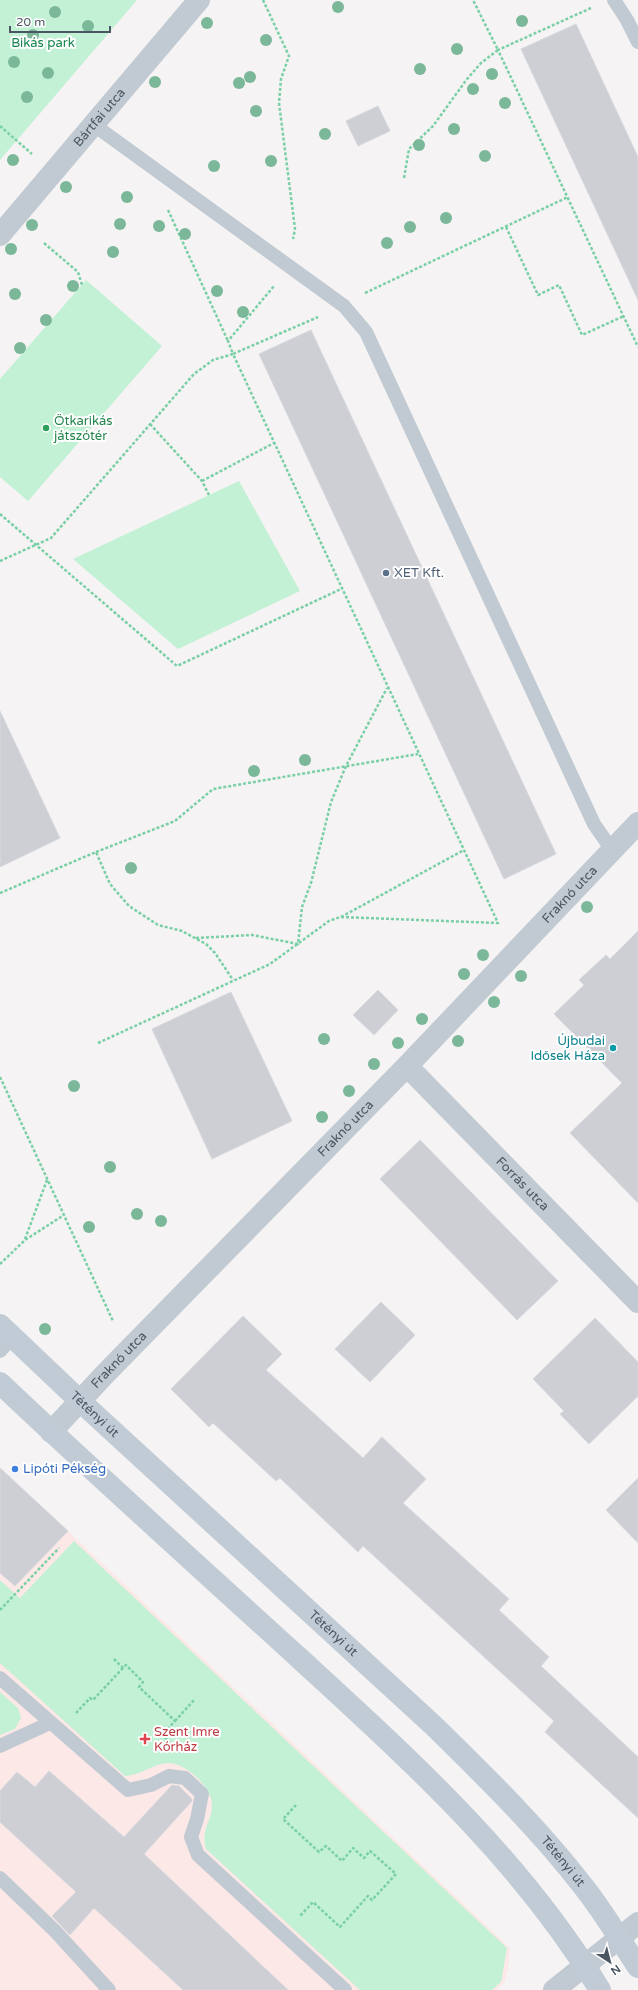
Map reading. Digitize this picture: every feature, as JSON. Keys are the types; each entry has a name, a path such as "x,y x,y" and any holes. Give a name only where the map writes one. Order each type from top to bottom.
{"main road":[{"name":"Tétényi út","path":"4,1338 80,1401 434,1726 489,1779 529,1822 584,1886 638,1967"},
{"path":"0,1384 447,1796 523,1882 585,1966 600,1990"}],"street":[{"name":"Bártfai utca","path":"0,235 199,0"},
{"name":"Fraknó utca","path":"52,1432 80,1401 406,1066 638,823"},
{"name":"Forrás utca","path":"406,1066 638,1302"},
{"path":"554,1990 638,1923"}],"lane":[{"path":"614,0 627,20 638,42"},
{"path":"94,125 344,306 366,332 594,824 612,850"},
{"path":"0,1678 54,1727 128,1790 151,1785 169,1776 185,1778 202,1794 192,1837 198,1855 345,1990"},
{"path":"0,1746 54,1727"},
{"path":"0,1878 55,1931 109,1990"}],"path":[{"path":"228,340 290,267 294,229 279,103 281,79 289,56 263,0"},
{"path":"473,0 638,347"},
{"path":"404,178 409,149 433,126 471,74 498,50 598,5"},
{"path":"0,126 54,173"},
{"path":"0,561 50,538 194,374 213,360 233,354 344,306 358,296 568,197"},
{"path":"166,206 341,589 498,923 340,917"},
{"path":"506,227 538,295 558,285 582,335 624,316"},
{"path":"44,243 78,272 82,284"},
{"path":"150,424 202,481 209,495"},
{"path":"202,481 274,443"},
{"path":"0,514 34,546 176,666 341,589"},
{"path":"298,944 302,907 311,883 331,802 346,766 388,688"},
{"path":"0,893 96,852 175,821 213,789 418,754"},
{"path":"98,1043 270,964 329,922 464,850"},
{"path":"96,852 110,884 129,906 158,925 182,931 206,944 233,980"},
{"path":"196,938 252,935 298,944"},
{"path":"0,1077 113,1322"},
{"path":"25,1240 48,1179"},
{"path":"0,1264 25,1240 64,1214"},
{"path":"0,1610 59,1548"},
{"path":"114,1659 123,1668"},
{"path":"54,1727 90,1698 93,1700 126,1665 143,1682 139,1687 175,1721"},
{"path":"185,1778 195,1767 162,1735 195,1699"},
{"path":"284,1933 313,1902 340,1927 368,1896 372,1900 396,1874 370,1851 364,1858 353,1848 342,1861 326,1846 319,1852 283,1819 296,1805"}],"shaded area":[{"name":"Szent Imre Kórház","path":"0,1467 510,1948 508,1969 504,1983 496,1990 0,1990"}],"green space":[{"name":"Bikás park","path":"0,0 137,0 0,160"},
{"name":"Ötkarikás játszótér","path":"86,280 162,346 28,501 0,477 0,379"},
{"path":"239,481 300,591 178,649 73,559"},
{"path":"74,1541 507,1948 501,1982 492,1990 360,1990 206,1849 204,1836 212,1805 208,1791 197,1777 182,1767 168,1763 157,1765 137,1774 125,1776 0,1663 0,1580 20,1598"},
{"path":"0,1692 18,1708 21,1718 15,1729 0,1735"}],"building":[{"path":"576,24 638,157 638,300 521,49"},
{"path":"378,106 390,131 358,146 346,121"},
{"path":"311,330 556,854 504,879 259,354"},
{"path":"0,711 60,838 0,867"},
{"name":"Újbudai Idősek Háza","path":"638,931 638,1203 570,1133 622,1083 554,1014 584,985 579,980 606,955 610,959"},
{"path":"378,990 398,1010 374,1035 353,1015"},
{"path":"231,992 292,1121 212,1159 152,1029"},
{"path":"420,1140 558,1281 517,1320 380,1179"},
{"path":"381,1302 415,1335 370,1382 335,1349"},
{"path":"243,1316 282,1354 266,1370 363,1458 382,1437 426,1479 403,1503 509,1599 499,1610 549,1657 541,1666 638,1757 638,1818 545,1732 554,1721 363,1546 358,1552 280,1478 276,1481 213,1423 209,1427 171,1389"},
{"path":"595,1318 638,1362 638,1396 589,1444 560,1414 564,1411 533,1379"},
{"path":"0,1468 68,1531 15,1586 0,1573"},
{"path":"638,1478 638,1543 606,1510"},
{"path":"49,1771 124,1837 172,1785 179,1786 192,1799 192,1801 144,1854 288,1990 183,1990 94,1908 70,1935 52,1916 76,1892 0,1822 0,1791 17,1772 35,1787"}],"place":[{"name":"Ötkarikás játszótér","path":"46,428"},
{"name":"XET Kft.","path":"386,573"},
{"name":"Újbudai Idősek Háza","path":"613,1048"},
{"name":"Lipóti Pékség","path":"15,1469"},
{"name":"Szent Imre Kórház","path":"145,1739"}]}
